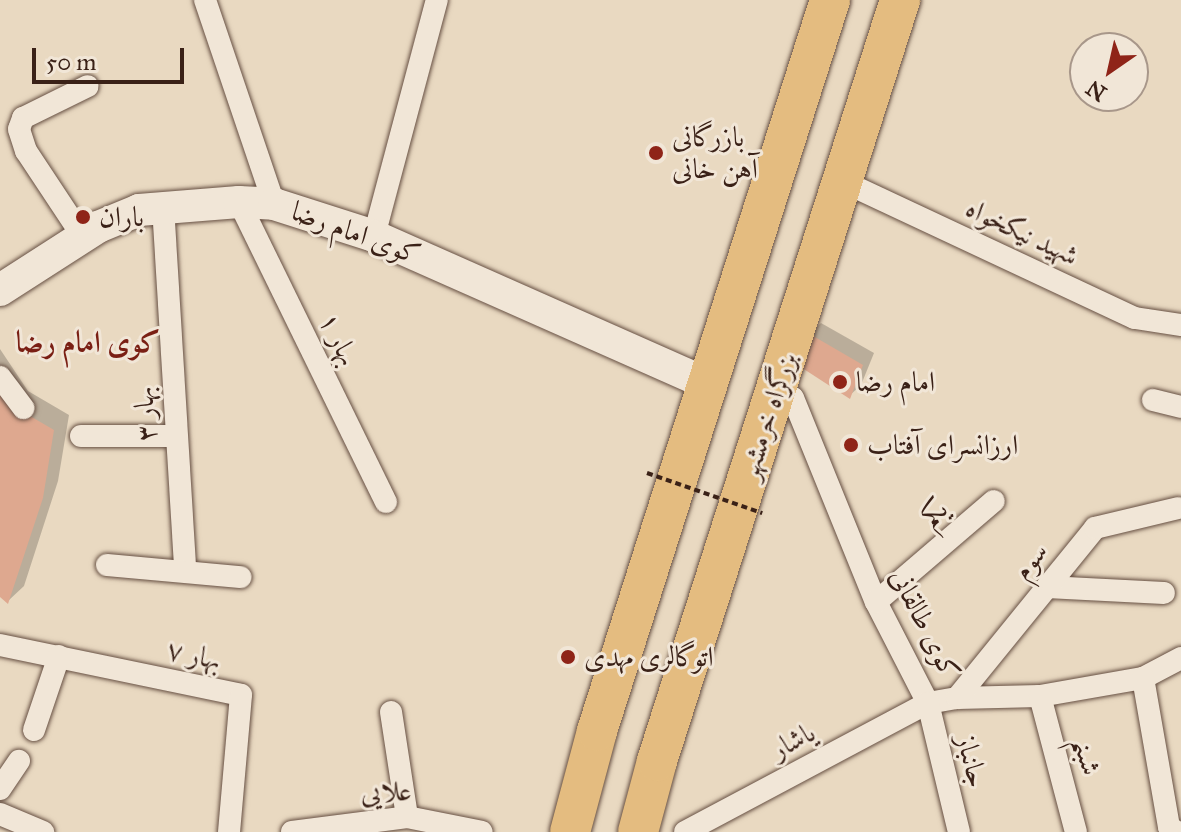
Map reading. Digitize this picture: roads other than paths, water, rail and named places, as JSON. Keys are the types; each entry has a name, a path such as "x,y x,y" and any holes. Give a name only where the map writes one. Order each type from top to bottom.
{"highway":[{"path":"570,832 592,747 830,0"},
{"name":"بزرگراه خرمشهر","path":"638,832 657,761 900,0"}],"main road":[{"name":"کوی امام رضا","path":"0,290 83,237 139,210 239,202 274,204 374,236 708,384"}],"street":[{"path":"205,0 274,204"},
{"path":"374,236 437,0"},
{"path":"83,237 26,151 19,129 23,118 88,86"},
{"name":"شهید نیکخواه","path":"842,181 1135,318 1181,325"},
{"name":"بهار ۱","path":"239,202 386,502"},
{"name":"بهار ۳","path":"163,206 185,570"},
{"path":"0,377 23,408"},
{"name":"کوی طالقانی","path":"776,389 793,398 876,602 928,703 957,698 1040,696 1143,678 1181,658"},
{"path":"1153,400 1181,407"},
{"path":"81,436 176,436"},
{"name":"یکم","path":"876,602 994,501"},
{"name":"سوم","path":"957,698 1095,528 1178,508"},
{"path":"107,565 240,577"},
{"path":"1047,587 1164,593"},
{"name":"بهار ۷","path":"0,645 241,695 229,832"},
{"path":"34,730 59,656"},
{"path":"1143,678 1169,827 1177,832"},
{"name":"شبنم","path":"1040,696 1076,832"},
{"name":"یاشار","path":"685,832 928,703"},
{"name":"جانباز","path":"928,703 959,832"},
{"path":"391,712 407,817"},
{"path":"0,789 19,761"},
{"path":"0,814 43,832"},
{"name":"علایی","path":"292,832 313,826 407,817 482,832"}],"place":[{"name":"بازرگانی آهن خانی","path":"656,153"},
{"name":"باران","path":"83,217"},
{"name":"امام رضا","path":"840,382"},
{"name":"ارزانسرای آفتاب","path":"851,445"},
{"name":"اتوگالرى مهدى","path":"568,657"}],"district":[{"name":"کوی امام رضا","path":"88,342"}]}
